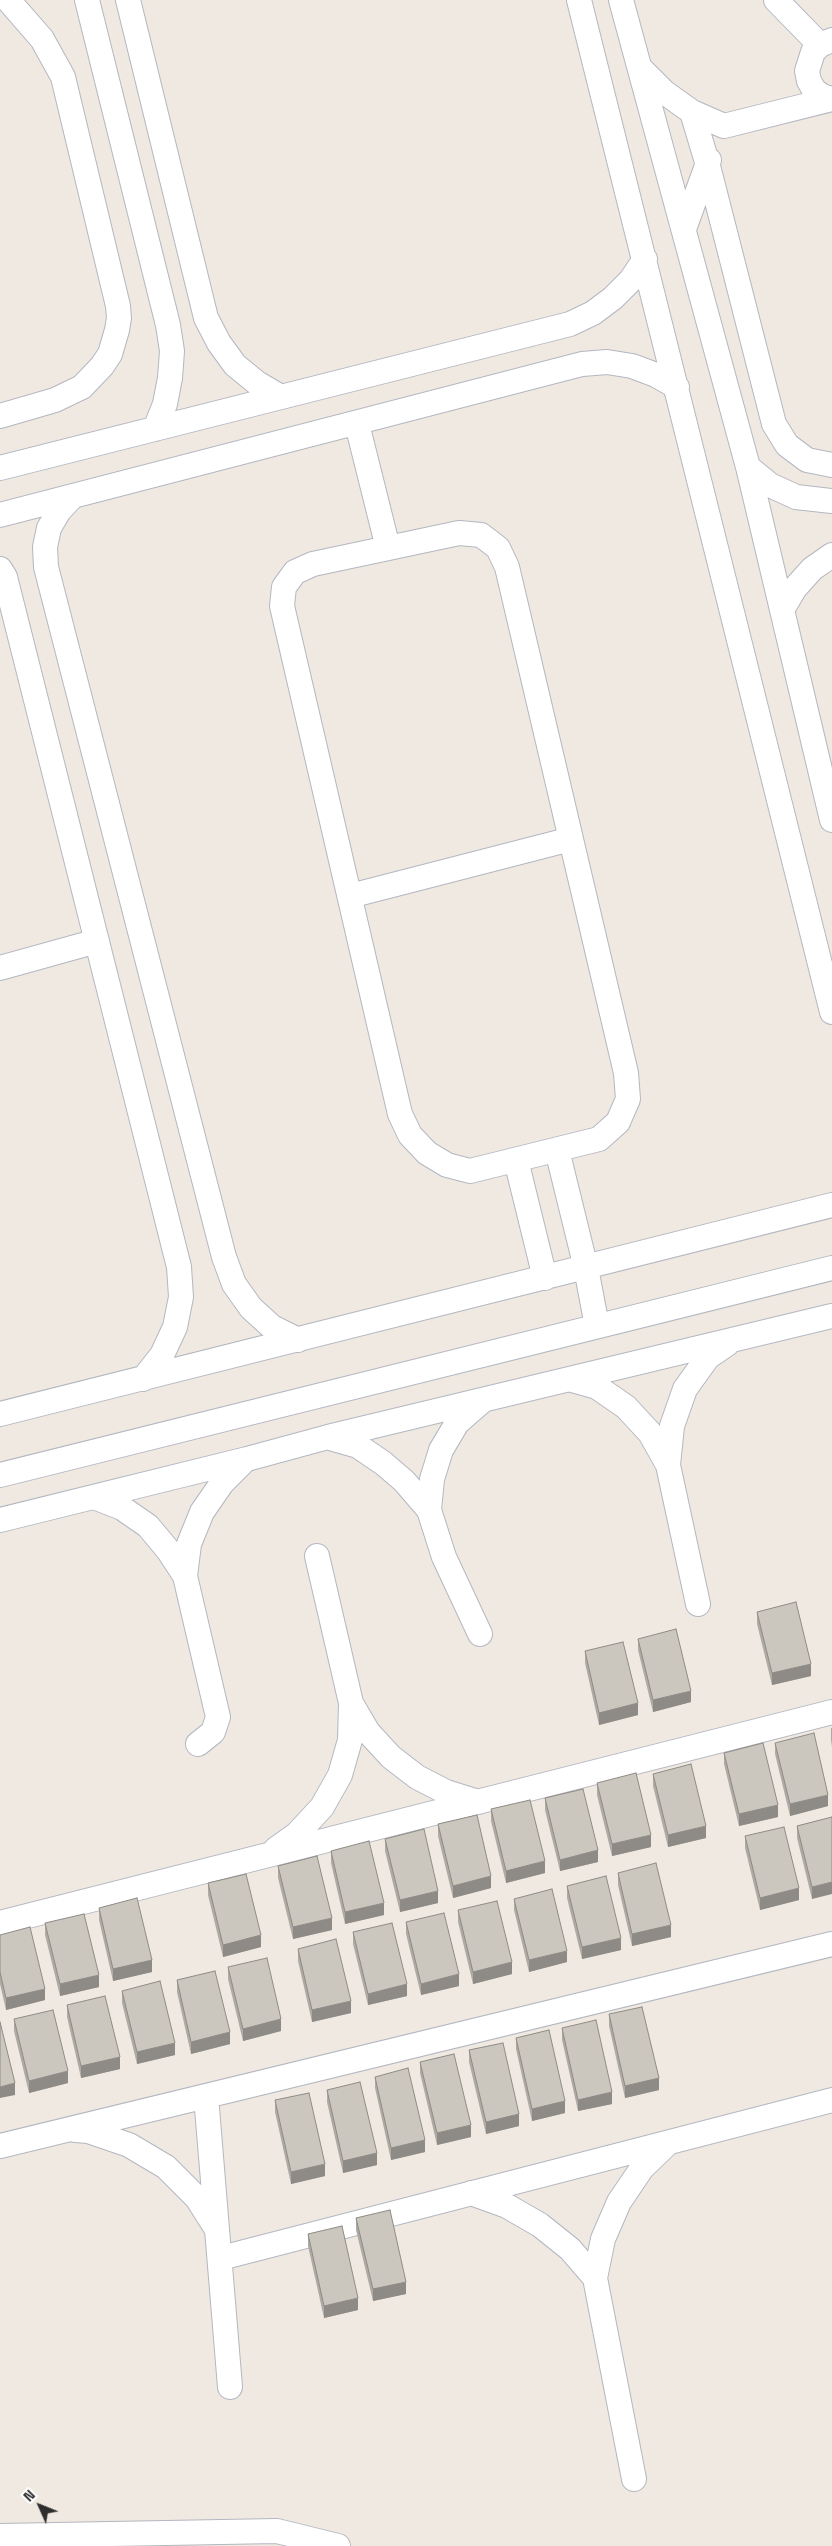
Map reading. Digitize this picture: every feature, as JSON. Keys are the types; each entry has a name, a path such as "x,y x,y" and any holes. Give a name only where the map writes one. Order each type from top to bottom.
{"street":[{"path":"0,416 55,400 82,387 102,366 110,354 119,318 118,306 63,77 42,39 8,0"},
{"path":"87,0 168,325 172,352 170,378 165,404 155,430"},
{"path":"128,0 206,318 219,343 236,365 257,383 281,397"},
{"path":"579,0 832,1012"},
{"path":"621,0 748,467 832,820"},
{"path":"776,0 826,42 813,52 808,61 808,81 822,96 832,99"},
{"path":"639,67 664,92 692,112 724,126 832,99"},
{"path":"692,112 708,162 774,424 787,445 807,460 832,465"},
{"path":"684,229 708,162 724,126"},
{"path":"0,468 570,324 592,313 613,298 631,280 645,260"},
{"path":"0,515 357,424 582,364 607,362 632,366 656,374 677,388"},
{"path":"357,424 388,548"},
{"path":"748,467 770,485 796,497 832,501"},
{"path":"72,497 58,511 49,528 45,548 46,567 224,1257 234,1284 251,1308 272,1327 298,1340"},
{"path":"459,533 480,535 498,548 508,567 571,838 626,1073 628,1099 618,1122 599,1140 470,1171 447,1165 427,1153 410,1135 400,1114 282,606 284,587 295,572 313,564 459,533"},
{"path":"782,610 795,588 812,569 832,555"},
{"path":"0,569 7,587 179,1267 181,1297 175,1327 162,1355 143,1378"},
{"path":"350,896 571,838"},
{"path":"0,968 97,941"},
{"path":"557,1150 586,1268 597,1326"},
{"path":"516,1160 545,1278"},
{"path":"0,1414 824,1207 832,1189"},
{"path":"0,1475 832,1268"},
{"path":"0,1520 328,1437 482,1402 832,1316"},
{"path":"668,1464 672,1426 685,1389 708,1358 730,1341"},
{"path":"572,1380 596,1387 626,1407 650,1433 668,1464 698,1604"},
{"path":"480,1634 444,1556 430,1510 432,1479 441,1450 457,1423 482,1402"},
{"path":"328,1437 358,1446 383,1463 404,1481 430,1510"},
{"path":"185,1576 189,1544 202,1512 222,1483 247,1459"},
{"path":"94,1497 122,1508 148,1526 168,1550 185,1576 218,1717 213,1732 198,1744"},
{"path":"267,1855 297,1834 322,1807 340,1775 350,1740 351,1704 317,1556"},
{"path":"351,1704 374,1738 391,1757 417,1777 446,1792 478,1802"},
{"path":"0,1923 832,1712"},
{"path":"0,2146 832,1944"},
{"path":"206,2096 221,2258 230,2387"},
{"path":"221,2258 832,2100"},
{"path":"68,2129 88,2131 129,2145 166,2167 197,2198 219,2234"},
{"path":"634,2479 595,2278 603,2239 619,2202 642,2168 669,2142"},
{"path":"471,2193 507,2206 540,2225 570,2249 595,2278"},
{"path":"0,2536 277,2531 338,2546"}],"building":[{"path":"796,1602 811,1664 772,1673 757,1612"},
{"path":"676,1629 691,1691 653,1700 638,1639"},
{"path":"623,1642 638,1703 599,1713 585,1651"},
{"path":"814,1733 828,1795 790,1804 775,1743"},
{"path":"763,1743 778,1805 739,1814 724,1753"},
{"path":"691,1764 706,1826 668,1835 653,1774"},
{"path":"636,1773 651,1835 612,1844 597,1783"},
{"path":"583,1789 598,1850 560,1860 545,1798"},
{"path":"530,1800 545,1861 506,1871 491,1809"},
{"path":"477,1815 491,1876 453,1886 438,1824"},
{"path":"832,1817 832,1882 812,1887 797,1826"},
{"path":"784,1827 799,1888 760,1898 745,1836"},
{"path":"424,1829 438,1891 400,1900 385,1839"},
{"path":"369,1841 384,1903 345,1912 331,1851"},
{"path":"317,1856 332,1918 293,1927 278,1866"},
{"path":"656,1863 671,1925 632,1934 618,1873"},
{"path":"246,1874 261,1935 223,1945 208,1883"},
{"path":"606,1876 621,1938 582,1947 567,1886"},
{"path":"552,1889 567,1951 529,1960 514,1899"},
{"path":"137,1898 152,1960 113,1969 99,1908"},
{"path":"497,1901 512,1962 473,1972 458,1910"},
{"path":"444,1913 459,1974 421,1984 406,1922"},
{"path":"84,1914 99,1975 60,1984 45,1923"},
{"path":"392,1923 407,1984 368,1994 353,1932"},
{"path":"30,1927 45,1989 6,1998 0,1972 0,1935"},
{"path":"336,1939 351,2001 312,2010 298,1949"},
{"path":"267,1958 281,2019 243,2029 228,1967"},
{"path":"215,1971 230,2032 191,2042 177,1980"},
{"path":"160,1981 175,2043 137,2052 122,1991"},
{"path":"105,1996 120,2057 81,2066 67,2005"},
{"path":"642,2007 659,2078 625,2086 609,2014"},
{"path":"53,2010 68,2071 29,2081 14,2019"},
{"path":"596,2020 612,2092 578,2100 562,2028"},
{"path":"0,2022 15,2083 0,2087"},
{"path":"549,2030 565,2101 532,2109 516,2038"},
{"path":"503,2043 519,2114 486,2122 469,2050"},
{"path":"454,2054 471,2125 437,2133 420,2062"},
{"path":"408,2068 425,2140 391,2148 375,2077"},
{"path":"360,2082 377,2153 343,2161 327,2090"},
{"path":"309,2093 325,2164 291,2172 275,2100"},
{"path":"390,2210 406,2282 373,2289 356,2218"},
{"path":"342,2226 358,2298 324,2306 308,2234"}]}
